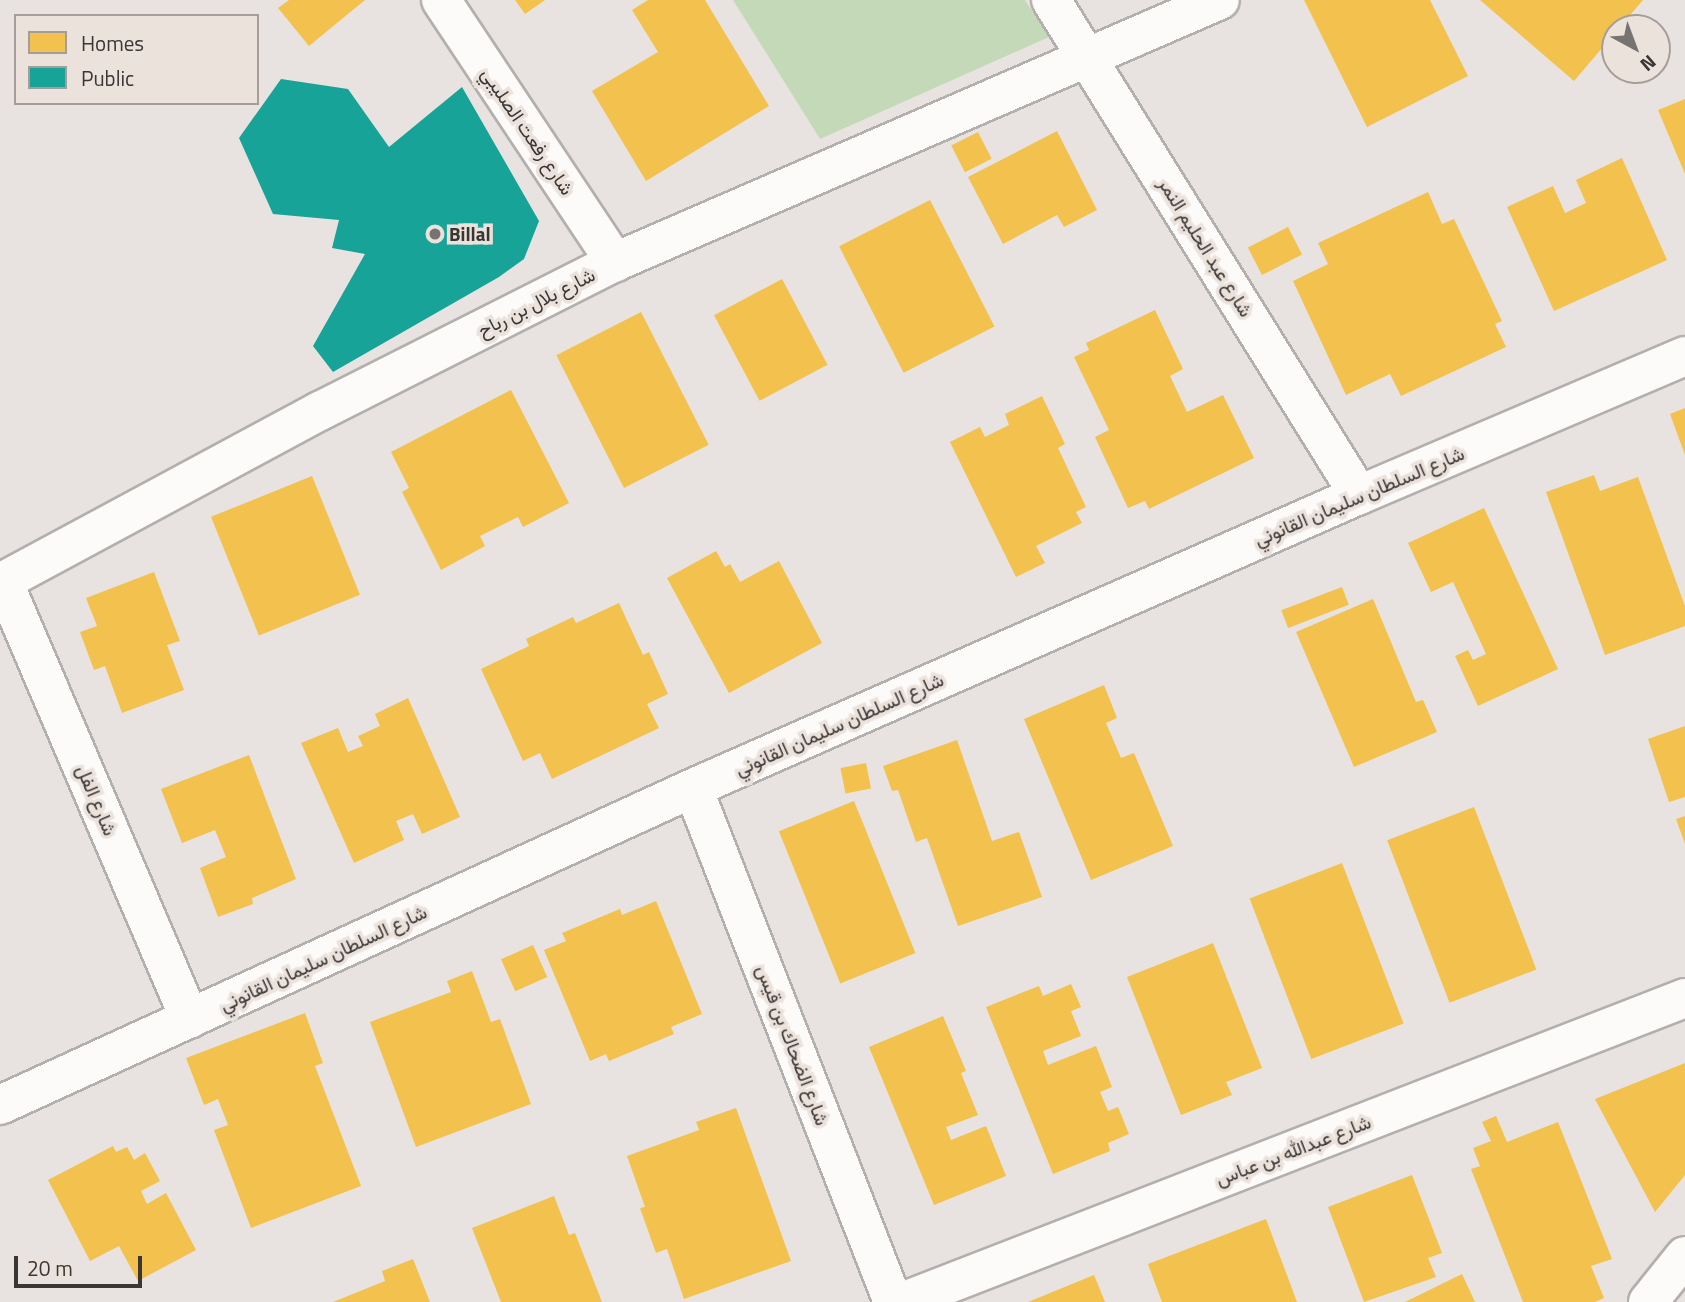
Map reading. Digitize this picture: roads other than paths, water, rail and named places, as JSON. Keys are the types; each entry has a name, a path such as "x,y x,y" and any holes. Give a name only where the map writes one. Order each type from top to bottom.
{"street":[{"name":"شارع رفعت الصليبي","path":"441,0 615,262"},
{"name":"شارع عبد الحليم النمر","path":"1051,0 1090,58 1359,495"},
{"name":"شارع بلال بن رباح","path":"2,582 320,411 615,262 1220,0"},
{"name":"شارع السلطان سليمان القانوني","path":"0,1105 693,788 1359,495 1685,356"},
{"name":"شارع الفل","path":"2,582 190,1019"},
{"name":"شارع الضحاك بن قيس","path":"693,788 893,1302"},
{"name":"شارع عبدالله بن عباس","path":"902,1302 1685,998"},
{"path":"1648,1302 1685,1256"}],"place":[{"name":"Billal","path":"435,234"}]}
